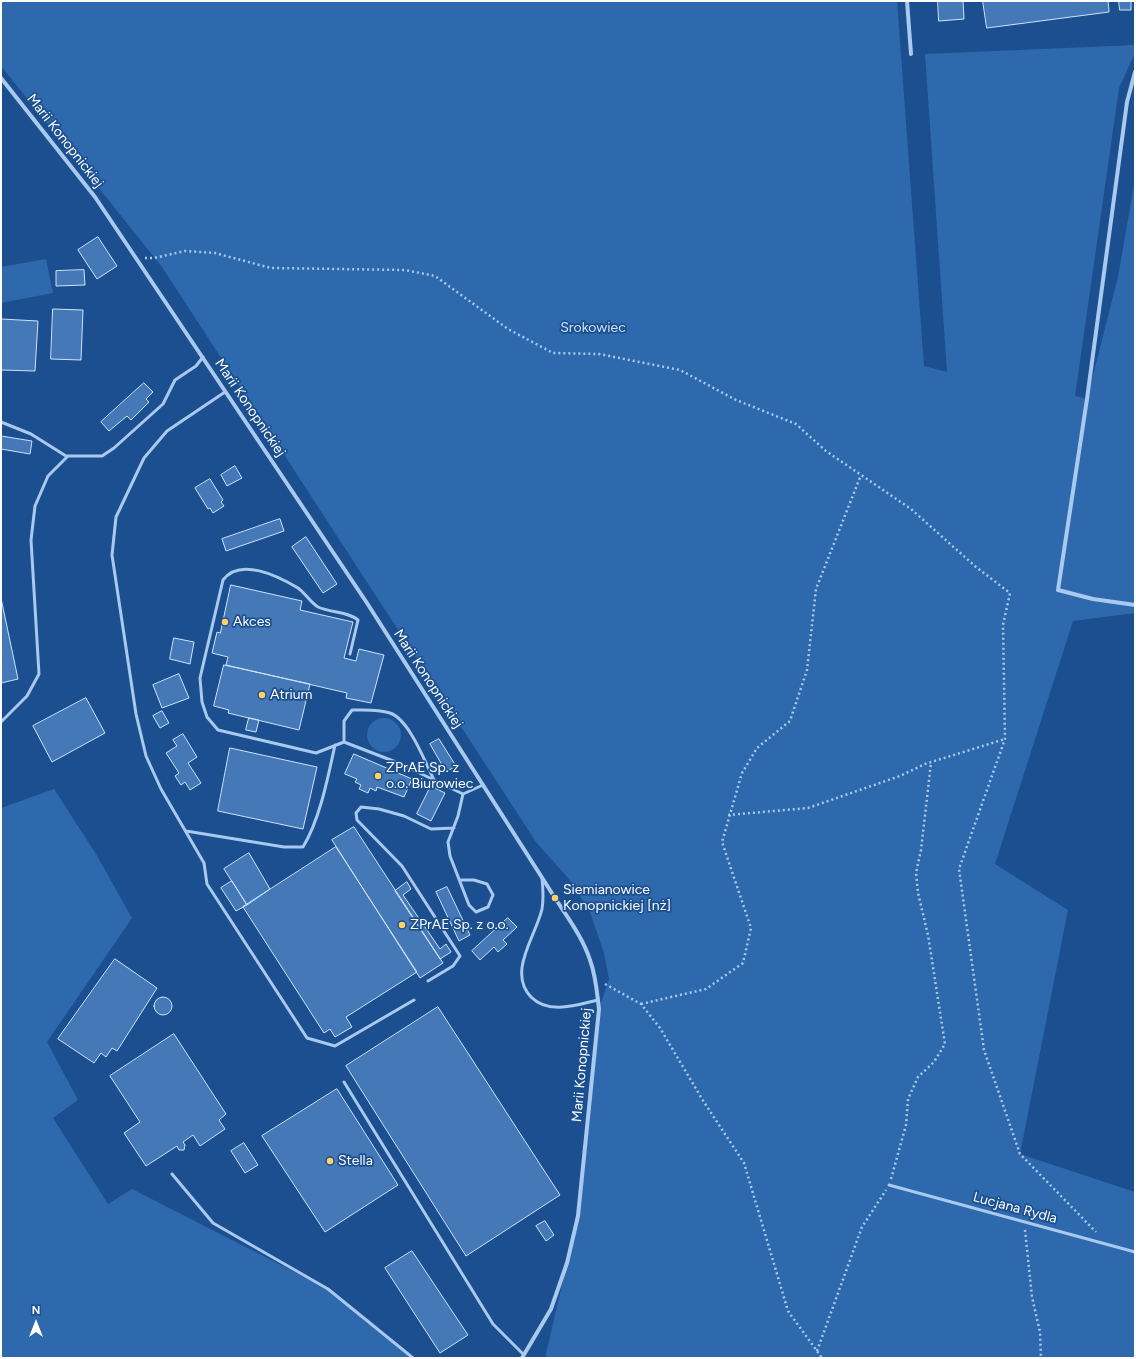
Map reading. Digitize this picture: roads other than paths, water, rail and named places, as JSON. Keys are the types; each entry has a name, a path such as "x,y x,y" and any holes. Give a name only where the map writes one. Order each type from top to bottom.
{"street":[{"path":"907,1 911,54"},
{"path":"1135,72 1127,102 1087,399 1058,590 1093,599 1135,605"},
{"name":"Marii Konopnickiej","path":"1,78 95,197 203,357 367,603 583,942 595,979 598,1000 598,1036 578,1216 567,1263 551,1309 523,1357"}],"lane":[{"path":"1,422 31,434 47,446 68,456 102,456 114,448 163,404 175,380 196,366 203,357"},
{"path":"226,392 167,431 144,458 116,517 112,555 136,714 146,756 161,789 204,863 206,884 308,1038 335,1046 414,1000"},
{"path":"1,722 27,696 39,674 31,540 35,506 48,476 68,456"},
{"path":"350,654 358,620 353,616 317,606 298,589 273,576 242,568 234,571 223,580 200,678 202,702 207,717 218,730 316,753 344,742 402,764 463,794 483,785"},
{"path":"344,742 344,721 352,710 390,713 399,718 406,727 434,780"},
{"path":"186,831 284,847 303,847 311,834 328,781 335,745"},
{"path":"460,880 474,880 487,884 493,895 488,907 476,912 469,905 450,856 448,842 454,828 463,794"},
{"path":"428,981 453,966 460,956 402,866 357,820 356,813 361,808 379,809 404,816 431,829 454,828"},
{"path":"541,876 544,895 542,909 523,962 521,973 522,983 526,992 536,1002 556,1008 569,1007 598,1000"},
{"path":"344,1082 493,1324 523,1357"},
{"path":"172,1174 213,1223 328,1289 413,1358"},
{"name":"Lucjana Rydla","path":"889,1184 1135,1252"}],"place":[{"name":"Akces","path":"225,622"},
{"name":"Atrium","path":"262,695"},
{"name":"ZPrAE Sp. z o.o. Biurowiec","path":"378,776"},
{"name":"Siemianowice Konopnickiej [nż]","path":"555,898"},
{"name":"ZPrAE Sp. z o.o.","path":"402,925"},
{"name":"Stella","path":"330,1161"}],"park label":[{"name":"Srokowiec","path":"593,328"}]}
